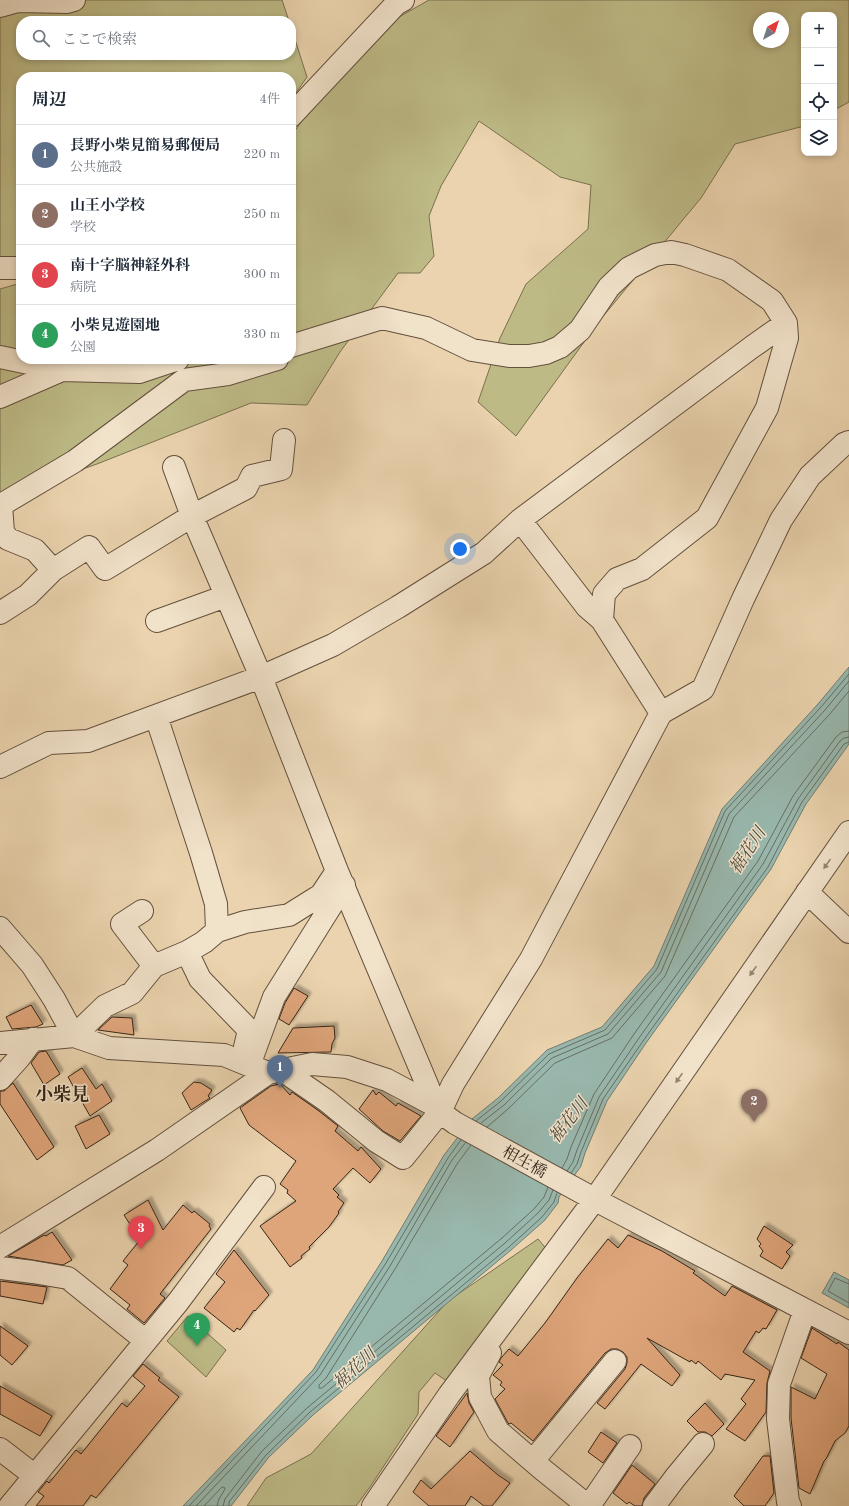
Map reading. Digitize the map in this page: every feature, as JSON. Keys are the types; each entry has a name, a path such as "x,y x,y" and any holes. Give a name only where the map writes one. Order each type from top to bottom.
{"street":[{"path":"0,6 18,1 67,2 74,0"},
{"path":"296,111 396,4 403,0"},
{"path":"296,346 382,318 426,328 472,350 509,356 529,356 546,353 560,347 580,330 609,287 629,268 655,255 671,252 685,255 728,270 772,301 786,323 788,338 767,408 708,518 642,569 617,579 604,594 602,620"},
{"path":"0,268 16,268"},
{"path":"0,766 49,743 88,742 260,676 333,646 484,553 520,520 786,323"},
{"path":"0,357 16,360"},
{"path":"33,364 62,370 138,372 163,364"},
{"path":"53,570 35,550 4,542 2,505 75,461 184,380 228,374 260,364"},
{"path":"0,397 62,370"},
{"path":"0,613 28,594 53,570 88,547 105,569 192,516 246,488 252,476 282,468 284,440"},
{"path":"0,1043 74,1036 109,1048 224,1055 264,1068 326,1102 376,1141 404,1158 443,1114 453,1084 531,959 661,713 703,689 743,599 781,520 810,476 844,444 849,442"},
{"path":"174,467 192,516 260,676 340,878 428,1087 443,1114"},
{"path":"520,520 587,606 602,620 661,713"},
{"path":"157,621 226,596"},
{"path":"156,716 216,904 217,931"},
{"path":"380,1503 449,1395 519,1301 588,1196 849,832"},
{"path":"74,1036 105,1006 132,993 154,966 187,952 204,942 217,931 245,922 288,915 321,894 340,878"},
{"path":"0,1247 157,1150 264,1068 274,997 340,878"},
{"path":"807,892 849,932"},
{"path":"142,911 122,924 154,966"},
{"path":"0,928 32,965 54,999 74,1036"},
{"path":"187,952 200,979 249,1030 245,1047 264,1068"},
{"path":"0,1079 19,1058 33,1039"},
{"name":"相生橋","path":"264,1068 312,1064 347,1067 387,1080 443,1114 588,1196 849,1333"},
{"path":"10,1506 178,1302 264,1187"},
{"path":"0,1268 68,1278 146,1341"},
{"path":"519,1301 478,1376 480,1397 498,1431 589,1506 630,1446"},
{"path":"790,1506 788,1502 778,1419 780,1384 805,1310"},
{"path":"533,1461 615,1361"},
{"path":"654,1506 703,1444"},
{"path":"0,1449 35,1476"}],"shaded area":[{"path":"0,0 282,0 287,16 16,16 16,60 296,60 296,43 307,77 296,93 296,72 16,72 16,261 0,264"},
{"path":"429,0 849,0 849,102 837,108 837,12 801,12 801,127 735,144 701,198 600,320 516,436 478,402 500,338 526,284 588,229 591,185 560,177 479,121 441,186 429,216 434,256 420,273 398,273 340,352 307,405 251,403 97,464 0,498 0,289 16,284 16,364 296,364 296,129 362,38"},
{"path":"538,1239 549,1252 451,1384 435,1373 419,1392 418,1414 356,1506 247,1506 266,1478 311,1454 448,1301"},
{"path":"188,1316 226,1350 206,1377 167,1341"}],"water":[{"name":"裾花川","path":"849,667 849,744 806,804 771,869 646,1043 607,1101 581,1166 559,1197 558,1203 545,1220 313,1415 269,1457 231,1506 183,1506 313,1370 382,1261 444,1155 472,1119 498,1098 547,1050 602,1027 654,966 722,809 818,704"},
{"path":"834,1272 849,1280 849,1308 822,1293"}],"building":[{"path":"294,988 308,996 289,1025 279,1019 285,1003"},
{"path":"31,1005 43,1024 36,1027 12,1029 6,1017"},
{"path":"112,1017 132,1018 134,1035 98,1030"},
{"path":"334,1026 335,1038 332,1044 331,1052 278,1053 293,1028"},
{"path":"46,1051 60,1074 44,1085 31,1063 39,1052"},
{"path":"82,1068 96,1089 102,1084 112,1101 90,1116 68,1077"},
{"path":"194,1082 201,1083 212,1090 208,1096 210,1098 191,1110 182,1093"},
{"path":"13,1083 54,1147 37,1160 0,1104 0,1091 4,1091"},
{"path":"280,1084 290,1095 292,1092 338,1126 335,1131 358,1151 361,1147 381,1169 370,1183 353,1168 333,1189 339,1195 337,1197 344,1203 338,1212 339,1213 329,1227 309,1247 310,1249 301,1256 302,1258 290,1267 260,1226 296,1201 287,1193 288,1190 280,1184 296,1161 249,1125 240,1108 271,1086"},
{"path":"373,1090 376,1095 379,1092 396,1106 398,1103 421,1116 400,1141 383,1131 359,1109"},
{"path":"99,1115 110,1134 86,1149 75,1126"},
{"path":"148,1200 163,1230 183,1205 192,1213 194,1211 210,1224 209,1226 211,1229 160,1294 165,1298 144,1323 127,1309 130,1305 110,1289 128,1265 123,1261 140,1240 124,1215"},
{"path":"764,1226 793,1245 786,1252 790,1256 782,1269 760,1256 763,1251 759,1246 761,1244 757,1239"},
{"path":"52,1232 72,1260 63,1265 8,1256 44,1235 46,1236"},
{"path":"628,1235 662,1251 695,1271 693,1273 725,1296 732,1286 777,1310 766,1329 763,1328 759,1333 756,1331 743,1352 770,1371 767,1383 766,1412 745,1441 726,1429 746,1404 741,1399 755,1380 725,1374 721,1380 698,1361 696,1364 691,1360 690,1362 647,1338 680,1375 672,1386 641,1364 605,1409 597,1403 625,1369 627,1363 627,1357 623,1352 617,1349 611,1349 605,1353 533,1441 511,1423 508,1423 495,1399 505,1389 500,1385 502,1382 493,1375 503,1365 499,1362 501,1358 509,1349 518,1356 545,1323 577,1278 608,1239 618,1248"},
{"path":"234,1250 269,1295 255,1311 254,1310 240,1330 237,1328 234,1332 204,1308 225,1282 216,1274"},
{"path":"0,1281 47,1287 43,1304 0,1296"},
{"path":"0,1326 28,1346 12,1365 0,1355"},
{"path":"812,1328 837,1344 838,1342 849,1350 849,1426 845,1433 835,1441 824,1461 810,1494 799,1488 791,1418 791,1387 815,1399 827,1374 801,1358"},
{"path":"143,1364 160,1378 158,1380 179,1397 96,1498 91,1495 83,1506 36,1506 44,1496 38,1492 47,1481 49,1483 76,1450 81,1454 122,1403 127,1407 145,1386 133,1376"},
{"path":"0,1386 52,1416 40,1436 0,1414"},
{"path":"467,1393 469,1403 474,1412 450,1447 436,1436"},
{"path":"705,1403 724,1424 712,1436 705,1432 698,1432 687,1421"},
{"path":"601,1432 617,1443 603,1463 588,1452"},
{"path":"470,1451 498,1475 510,1483 492,1506 484,1506 471,1496 465,1506 429,1506 413,1492 421,1480 431,1489"},
{"path":"763,1456 770,1456 774,1493 765,1506 744,1506 734,1496"},
{"path":"632,1465 655,1484 644,1498 642,1506 635,1506 629,1502 627,1504 613,1493"}],"place":[{"name":"長野小柴見簡易郵便局","path":"280,1088"},
{"name":"山王小学校","path":"754,1122"},
{"name":"南十字脳神経外科","path":"141,1249"},
{"name":"小柴見遊園地","path":"197,1346"}],"district":[{"name":"小柴見","path":"62,1094"}]}
